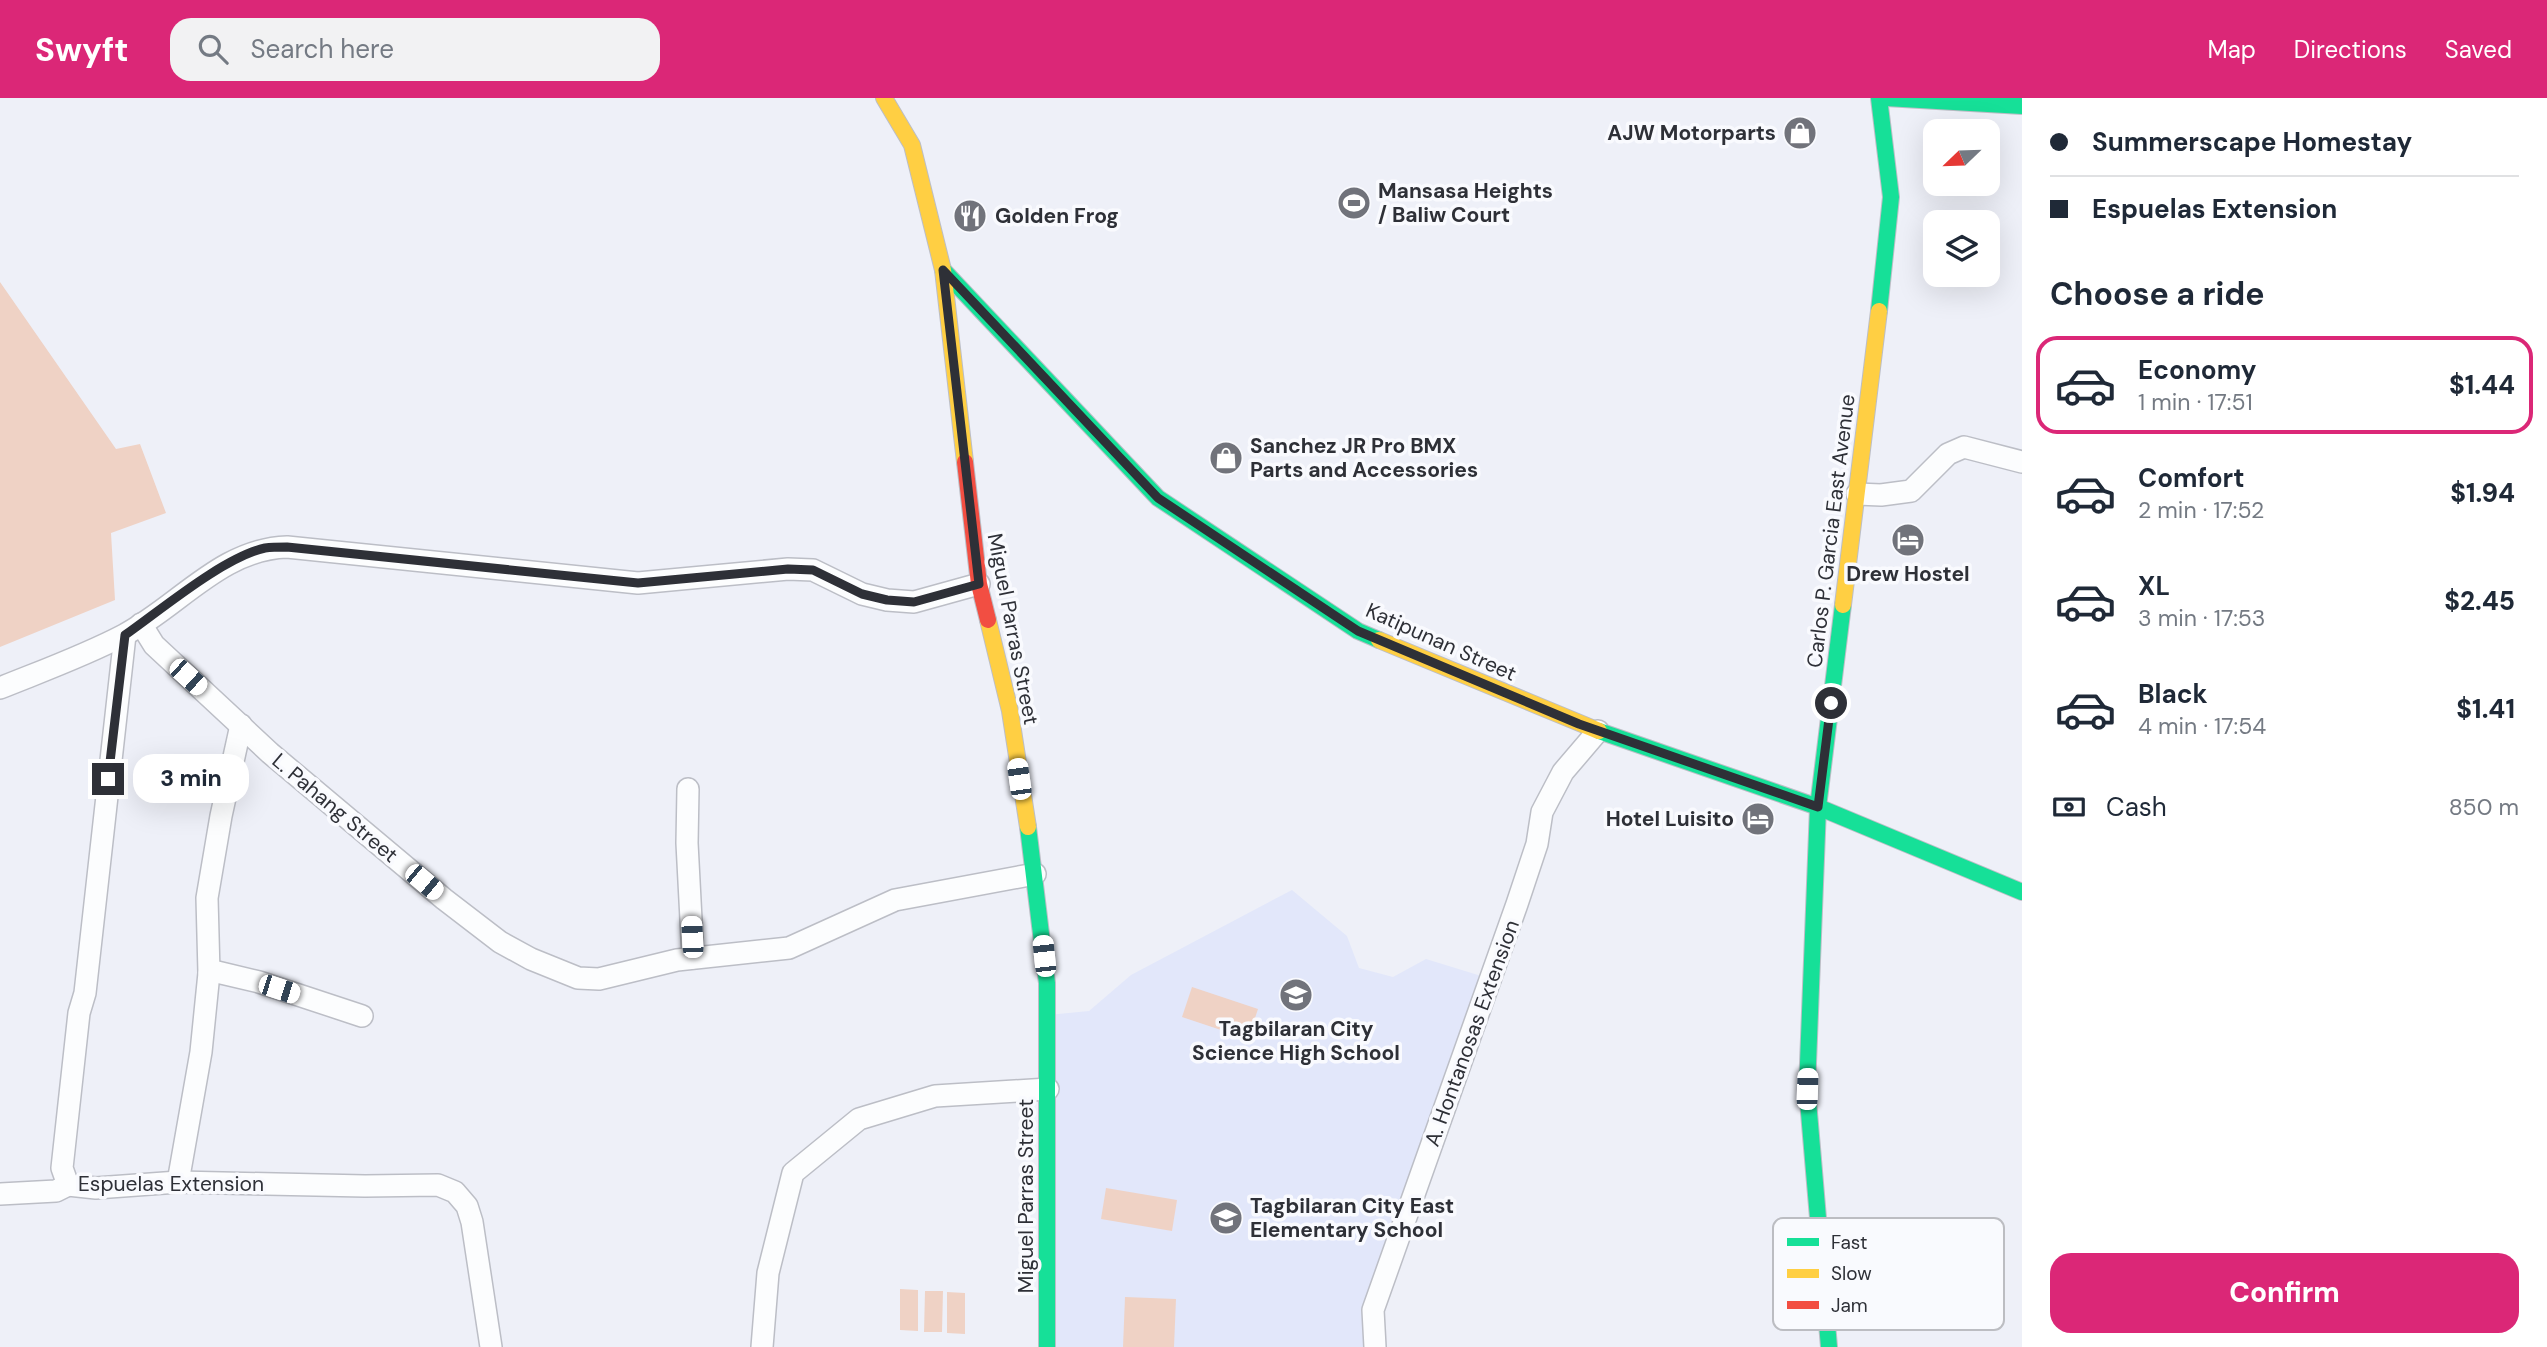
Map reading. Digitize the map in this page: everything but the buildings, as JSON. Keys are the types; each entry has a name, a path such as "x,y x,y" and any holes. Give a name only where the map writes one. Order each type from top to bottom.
{"street":[{"name":"Miguel Parras Street","path":"884,98 912,145 943,270 979,584 1010,711 1035,874 1047,983 1047,1347"},
{"name":"Carlos P. Garcia East Avenue","path":"1818,1218 1807,1089 1818,807 1891,197 1879,98"},
{"path":"1886,98 2022,106"},
{"name":"Katipunan Street","path":"943,270 1158,498 1358,631 1598,731 1818,807 2022,892"},
{"path":"1857,494 1881,495 1911,491 1948,453 1964,447 2022,462"},
{"path":"0,688 65,662 133,629 219,569 244,555 266,548 287,547 638,583 788,569 813,570 862,594 887,600 914,602 979,584"},
{"name":"L. Pahang Street","path":"133,629 271,753 444,899 500,942 531,959 578,978 599,979 693,958 789,948 895,901 1035,874"},
{"name":"Espuelas Extension","path":"133,629 85,993 79,1013 62,1168 68,1185 96,1188 178,1182 438,1185 455,1192 467,1206 472,1222 491,1347"},
{"path":"178,1182 201,1052 209,973 207,898 220,816 241,725"},
{"name":"A. Hontanosas Extension","path":"1375,1347 1373,1310 1538,844 1542,813 1563,772 1598,731"},
{"path":"688,789 687,843 693,958"},
{"path":"209,973 217,972 260,982 362,1016"},
{"path":"762,1347 768,1273 793,1173 859,1119 934,1096 1048,1089"},
{"path":"0,1194 56,1191 68,1185"}],"shaded area":[{"path":"0,282 116,449 140,444 166,513 111,533 115,600 0,647"},
{"name":"Tagbilaran City East Elementary School","path":"1292,890 1347,936 1359,968 1393,977 1426,959 1491,979 1372,1308 1374,1347 1050,1347 1048,1015 1089,1011 1131,975"},
{"path":"1192,987 1258,1009 1248,1039 1182,1017"},
{"path":"1106,1188 1177,1200 1172,1231 1101,1219"},
{"path":"900,1289 918,1290 918,1331 900,1330"},
{"path":"925,1291 943,1291 942,1332 924,1332"},
{"path":"947,1292 965,1293 965,1334 947,1333"},
{"path":"1125,1297 1176,1299 1174,1347 1123,1347"}],"traffic: fast":[{"path":"1879,98 1891,197 1879,311"},
{"path":"1886,98 2022,106"},
{"path":"943,270 1158,498 1358,631 1379,640"},
{"path":"1818,1218 1807,1089 1818,807 1843,605"},
{"path":"1599,731 1818,807 2022,892"},
{"path":"1028,827 1047,983 1047,1347"},
{"path":"1828,1330 1829,1347"}],"traffic: slow":[{"path":"884,98 912,145 943,270 965,462"},
{"path":"1843,605 1879,311"},
{"path":"988,620 1010,711 1028,827"},
{"path":"1379,640 1599,731"}],"traffic: jam":[{"path":"965,462 979,584 988,620"}],"place":[{"name":"AJW Motorparts","path":"1800,133"},
{"name":"Mansasa Heights / Baliw Court","path":"1354,203"},
{"name":"Golden Frog","path":"970,216"},
{"name":"Sanchez JR Pro BMX Parts and Accessories","path":"1226,458"},
{"name":"Drew Hostel","path":"1908,540"},
{"name":"Hotel Luisito","path":"1758,819"},
{"name":"Tagbilaran City Science High School","path":"1296,995"},
{"name":"Tagbilaran City East Elementary School","path":"1226,1218"}],"route":[{"path":"108,779 125,635 219,569 244,555 266,548 287,547 638,583 788,569 813,570 862,594 887,600 914,602 979,584 943,270 1158,498 1358,631 1579,724 1818,807 1831,703"}]}
